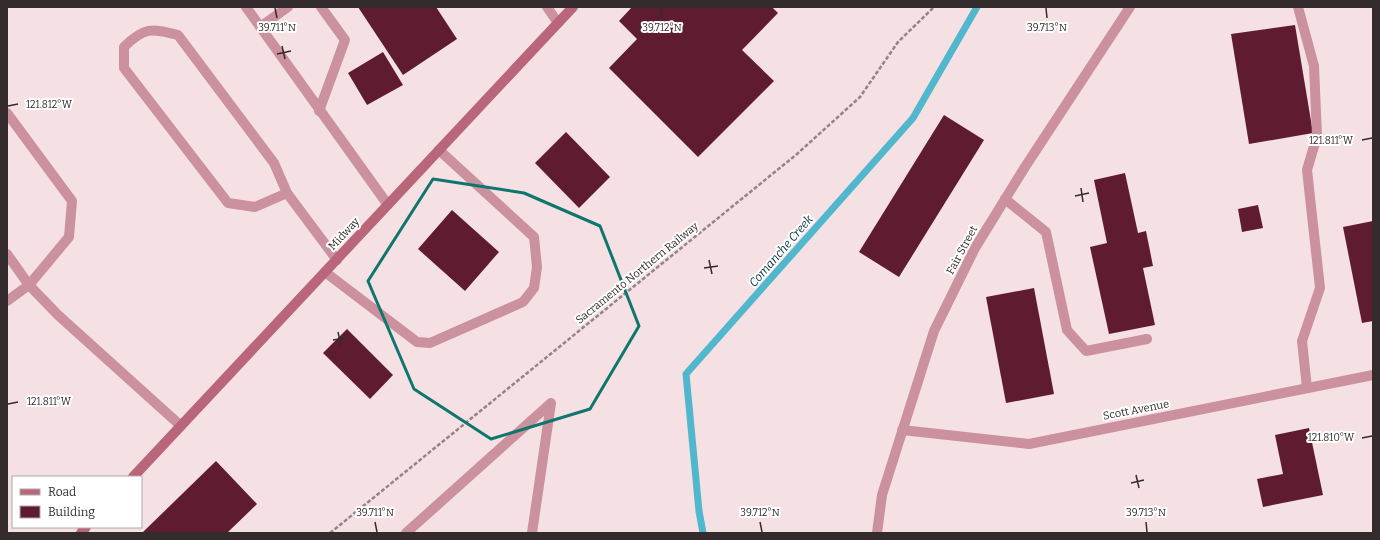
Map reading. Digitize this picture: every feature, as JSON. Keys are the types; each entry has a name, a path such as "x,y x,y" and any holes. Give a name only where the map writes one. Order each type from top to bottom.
{"main road":[{"name":"Midway","path":"134,476 573,7"}],"street":[{"path":"246,7 388,205"},
{"path":"260,27 288,7"},
{"path":"320,111 345,40 321,7"},
{"path":"546,7 558,22"},
{"name":"Fair Street","path":"877,533 882,495 934,331 975,248 1005,199 1130,7"},
{"path":"1298,7 1314,66 1317,136 1307,170 1320,288 1302,342 1307,388"},
{"path":"287,193 255,207 228,203 124,68 124,47 137,34 156,29 178,35 274,163 287,193 337,260"},
{"path":"7,113 72,201 69,237 29,285 7,301"},
{"path":"325,272 417,342 430,343 522,302 534,288 537,267 534,237 440,150"},
{"path":"1005,199 1046,232 1067,330 1086,351 1147,339"},
{"path":"7,254 29,285 58,315 181,426"},
{"name":"Scott Avenue","path":"902,430 1029,444 1373,375"},
{"path":"406,533 551,403 532,533"}],"path":[{"name":"Sacramento Northern Railway","path":"330,533 797,154 860,97 898,42 934,7"}],"highlighted area":[{"path":"433,179 524,193 600,226 639,326 590,409 491,439 414,389 368,281"}],"building":[{"path":"358,7 436,7 457,39 403,75"},
{"path":"632,7 772,7 778,13 742,50 774,81 698,157 609,68 637,39 619,21"},
{"path":"1295,25 1313,133 1249,144 1231,34"},
{"path":"383,52 403,85 367,105 348,73"},
{"path":"944,115 984,140 899,277 859,252"},
{"path":"566,132 610,177 579,208 535,163"},
{"path":"1125,173 1138,233 1146,231 1153,266 1143,268 1155,325 1109,334 1090,247 1107,243 1094,180"},
{"path":"1258,205 1263,228 1242,232 1238,209"},
{"path":"452,210 499,252 465,291 418,249"},
{"path":"1373,221 1373,321 1362,323 1343,227"},
{"path":"1034,288 1054,394 1006,403 986,297"},
{"path":"347,329 393,375 370,399 323,353"},
{"path":"1309,428 1323,495 1263,507 1257,479 1283,474 1275,435"},
{"path":"216,461 257,504 227,533 142,533"}],"waterway":[{"name":"Comanche Creek","path":"703,533 699,511 686,374 913,118 977,7"}]}
